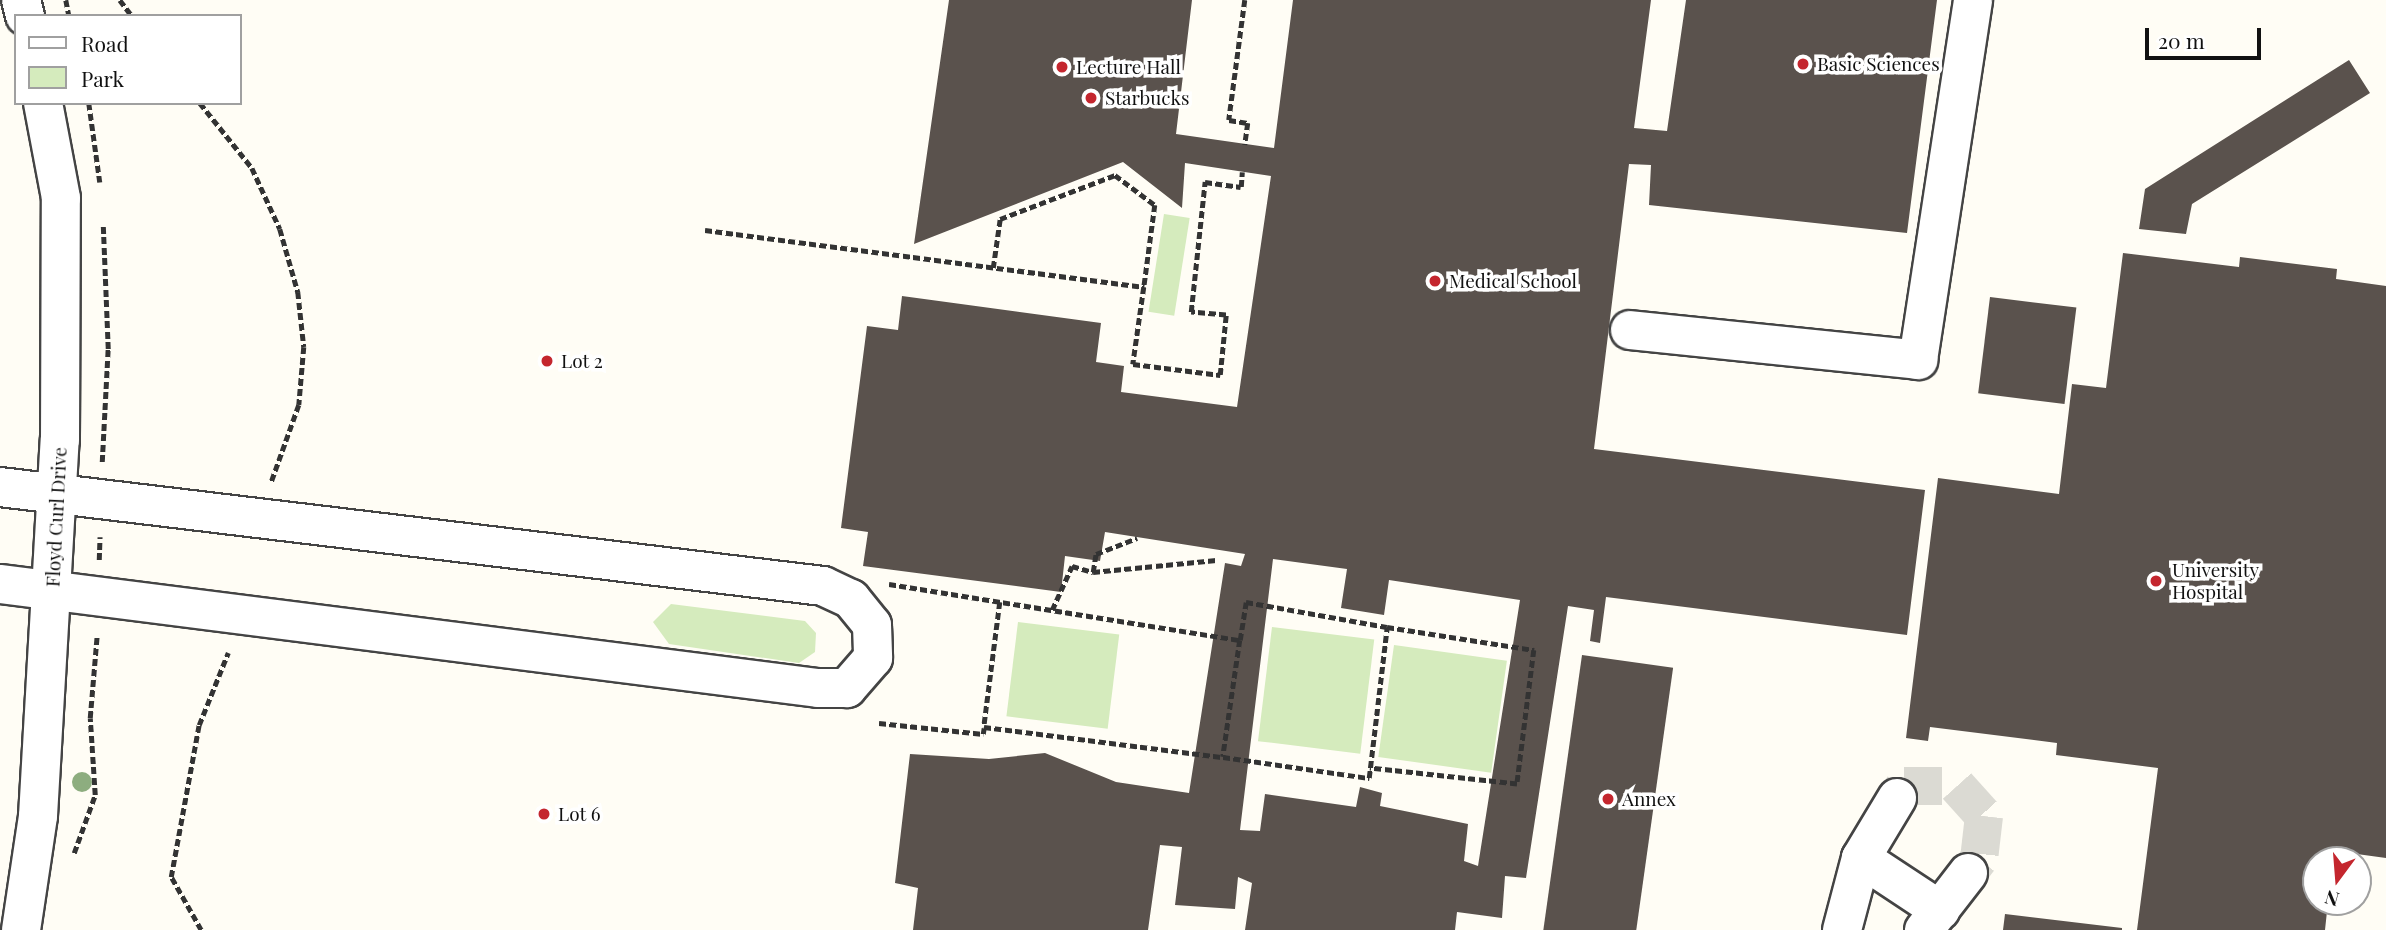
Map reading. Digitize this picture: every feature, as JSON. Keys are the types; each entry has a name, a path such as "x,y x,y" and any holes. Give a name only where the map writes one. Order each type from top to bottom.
{"street":[{"path":"1630,330 1918,360 1973,0"},
{"name":"Floyd Curl Drive","path":"21,930 38,816 57,494 61,198 43,105"},
{"path":"0,486 823,586 851,599 872,625 873,658 847,688 818,688 0,584"},
{"path":"1842,930 1861,858 1896,798"},
{"path":"1861,858 1932,920 1968,873"}],"path":[{"path":"1245,0 1229,120 1248,123 1245,145"},
{"path":"202,105 252,169 280,229 298,292 304,347 299,405 269,494"},
{"path":"993,268 1000,219 1115,175 1155,205 1133,364 1220,375 1226,315 1191,312 1193,286 1205,182 1241,187 1242,172"},
{"path":"705,230 1143,287"},
{"path":"1093,572 1096,554 1137,538"},
{"path":"1052,610 1072,566 1093,572 1216,560"},
{"path":"888,584 1240,640"},
{"path":"879,723 984,734 1000,601"},
{"path":"1223,757 1246,602 1387,628 1534,650 1517,784 1370,768"},
{"path":"984,727 1368,778 1387,628"},
{"path":"201,930 171,877 199,725 232,642"},
{"path":"71,864 95,795 90,718"}],"green space":[{"path":"1164,214 1190,218 1174,316 1149,312"},
{"path":"671,604 805,621 816,633 815,652 799,663 669,644 653,622"},
{"path":"1018,622 1119,634 1108,729 1006,716"},
{"path":"1272,627 1374,640 1360,754 1258,741"},
{"path":"1394,645 1507,661 1491,773 1378,757"}],"building":[{"path":"949,0 1192,0 1176,134 1274,148 1293,0 1651,0 1634,128 1667,131 1686,0 1937,0 1907,233 1649,205 1651,165 1629,164 1594,449 1925,490 1907,635 1606,597 1600,643 1590,641 1594,610 1568,606 1526,878 1505,876 1502,918 1457,912 1455,930 1245,930 1252,883 1238,877 1235,909 1175,905 1182,847 1160,845 1148,930 913,930 918,888 895,883 910,754 989,759 1045,753 1116,782 1189,793 1225,563 1241,566 1245,554 1105,532 1100,561 1065,556 1061,592 863,566 868,532 841,528 867,326 898,330 902,296 1101,323 1096,362 1124,366 1121,392 1237,407 1271,176 1185,163 1182,208 1123,162 914,244","holes":["1273,559 1347,569 1341,608 1384,615 1389,580 1520,600 1478,866 1464,861 1468,824 1380,806 1382,793 1360,787 1356,807 1265,794 1260,831 1240,830"]},
{"path":"2349,60 2370,93 2192,204 2186,234 2139,229 2145,189"},
{"name":"University Hospital","path":"2123,253 2239,267 2240,257 2337,269 2336,279 2386,286 2386,858 2372,856 2372,846 2302,846 2302,916 2326,916 2325,930 2137,930 2158,768 2056,755 2057,743 1930,727 1928,741 1906,738 1938,478 2059,494 2072,384 2106,388"},
{"path":"1990,297 2076,308 2065,404 1978,393"},
{"name":"Annex","path":"1582,655 1673,668 1636,930 1543,930"},
{"path":"2005,914 2122,928 2122,930 2003,930"}],"tunnel":[{"path":"1897,798 1904,786 1957,786 1984,816 1979,859 1968,873"}],"place":[{"name":"Basic Sciences","path":"1803,64"},
{"name":"Lecture Hall","path":"1062,67"},
{"name":"Starbucks","path":"1091,98"},
{"name":"Medical School","path":"1435,281"},
{"name":"Lot 2","path":"547,361"},
{"name":"University Hospital","path":"2156,581"},
{"name":"Annex","path":"1608,799"},
{"name":"Lot 6","path":"544,814"}]}
